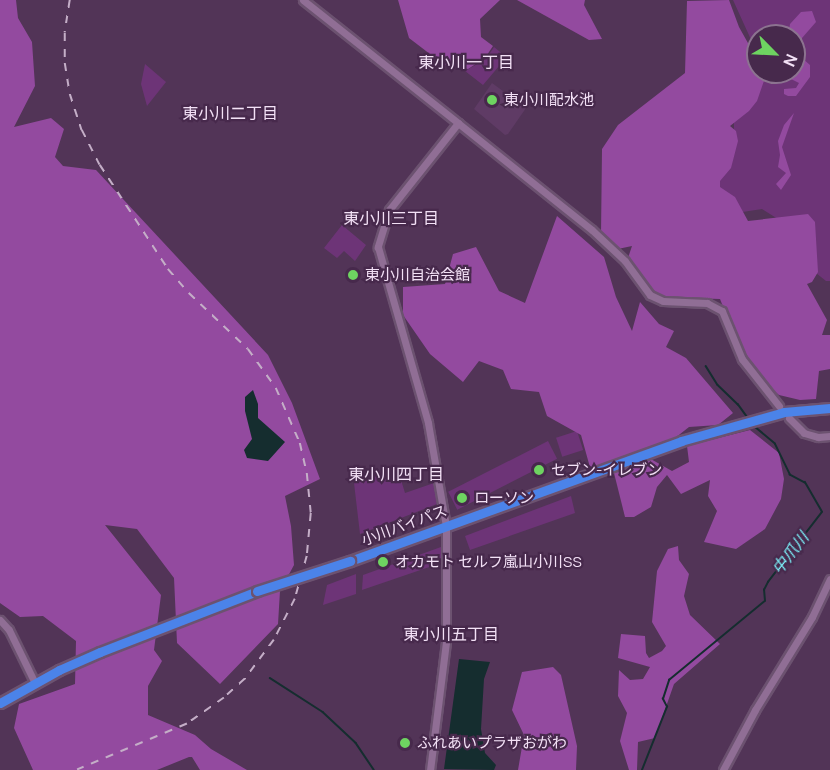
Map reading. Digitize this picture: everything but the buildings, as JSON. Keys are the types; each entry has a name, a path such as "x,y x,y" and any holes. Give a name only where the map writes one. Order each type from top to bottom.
{"highway":[{"name":"小川バイパス","path":"0,703 35,683 138,637 257,591 350,561 724,428 784,412 830,408"}],"street":[{"path":"303,0 592,230 625,261 650,295 663,302 707,303 722,311 742,359 779,406"},
{"path":"430,770 446,642 446,526 428,423 378,247 389,210 458,123"},
{"path":"789,418 799,430 812,436 830,436"},
{"path":"723,770 755,710 812,617 830,579"},
{"path":"0,620 9,630 35,683"}],"shaded area":[{"path":"0,0 16,0 18,18 32,42 35,86 14,127 51,118 64,129 55,157 63,166 96,170 268,355 292,403 320,479 285,496 291,526 294,565 280,591 278,624 220,684 177,643 174,578 137,529 105,525 161,595 154,650 162,661 148,686 148,715 195,735 211,749 247,770 200,770 192,757 189,757 157,770 33,770 14,728 19,704 75,684 76,641 43,616 20,617 0,603"},
{"path":"398,0 500,0 480,19 481,37 493,46 485,58 468,69 443,64 409,38"},
{"path":"517,0 585,0 584,5 602,39 589,40"},
{"path":"729,0 746,40 746,84 763,84 757,101 749,111 730,126 736,131 738,141 731,168 720,181 720,187 735,197 748,221 808,214 815,222 818,272 812,282 807,284 827,320 822,335 830,335 830,369 819,371 816,399 800,400 779,395 748,369 720,299 654,297 627,261 632,246 613,250 601,234 602,149 618,125 685,73 687,1"},
{"path":"733,0 830,0 830,281 826,281 796,257 797,231 762,209 736,213 717,185 734,136 734,101 748,84 806,84 806,24 746,24 746,29"},
{"path":"812,11 816,22 806,33 806,24 790,24 801,12"},
{"path":"494,47 505,56 505,59 483,85 465,71 486,59"},
{"path":"806,62 810,65 810,77 806,82"},
{"path":"145,64 166,82 147,106 141,84"},
{"path":"492,83 526,108 505,135 474,109"},
{"path":"798,84 805,84 796,96 784,94 784,89 796,88"},
{"path":"794,113 782,147 791,175 781,190 776,184 786,173 778,167 780,155 778,141 784,125"},
{"path":"557,216 604,257 616,297 632,331 640,302 659,324 674,331 666,347 686,358 733,413 718,425 689,427 670,442 591,471 581,435 547,416 539,392 511,389 503,370 479,361 463,382 430,354 403,315 403,287 445,284 453,254 476,247 499,291 525,303"},
{"path":"342,225 366,245 355,261 344,251 337,258 324,248"},
{"path":"253,390 258,404 258,418 285,442 268,461 247,458 244,450 252,439 245,411 245,397"},
{"path":"750,430 779,453 784,479 781,499 765,529 736,549 704,542 717,511 708,496 710,480 681,494 667,475 657,487 651,507 634,517 625,517 614,473 649,458 672,471 689,462 687,446"},
{"path":"577,431 583,450 562,457 556,438"},
{"path":"548,441 557,459 457,510 448,492"},
{"path":"398,470 405,493 434,483 437,504 360,534 354,483"},
{"path":"571,496 575,513 470,550 465,536"},
{"path":"678,546 679,560 689,574 684,596 690,615 720,644 674,684 655,738 638,742 637,770 629,770 620,741 627,713 618,696 619,670 630,680 643,679 650,667 618,658 621,634 645,636 646,653 649,658 666,646 652,622 657,571 668,549"},
{"path":"441,547 441,563 362,590 363,575"},
{"path":"356,574 356,594 323,605 327,585"},
{"path":"459,659 490,662 484,679 481,729 485,753 496,765 494,770 444,769"},
{"path":"553,667 561,675 577,746 576,770 518,770 524,735 512,710 522,672"}],"waterway":[{"name":"中爪川","path":"706,366 718,385 738,404 748,418"},
{"name":"中爪川","path":"642,770 667,707 663,699 669,680 765,601 764,590 768,582 822,512 805,483 790,475 775,444 752,425"},
{"path":"270,678 323,712 356,743 374,770"}],"railway":[{"path":"70,0 65,33 65,63 70,94 82,130 100,165 168,269 189,293 248,349 276,388 300,443 307,473 311,513 307,556 295,599 274,640 245,679 224,698 187,724 77,770"}],"place":[{"name":"東小川配水池","path":"492,100"},
{"name":"東小川自治会館","path":"353,275"},
{"name":"セブン-イレブン","path":"539,470"},
{"name":"ローソン","path":"462,498"},
{"name":"オカモト セルフ嵐山小川SS","path":"383,562"},
{"name":"ふれあいプラザおがわ","path":"405,743"}],"district":[{"name":"東小川一丁目","path":"466,62"},
{"name":"東小川二丁目","path":"230,113"},
{"name":"東小川三丁目","path":"391,218"},
{"name":"東小川四丁目","path":"396,474"},
{"name":"東小川五丁目","path":"451,634"}]}
